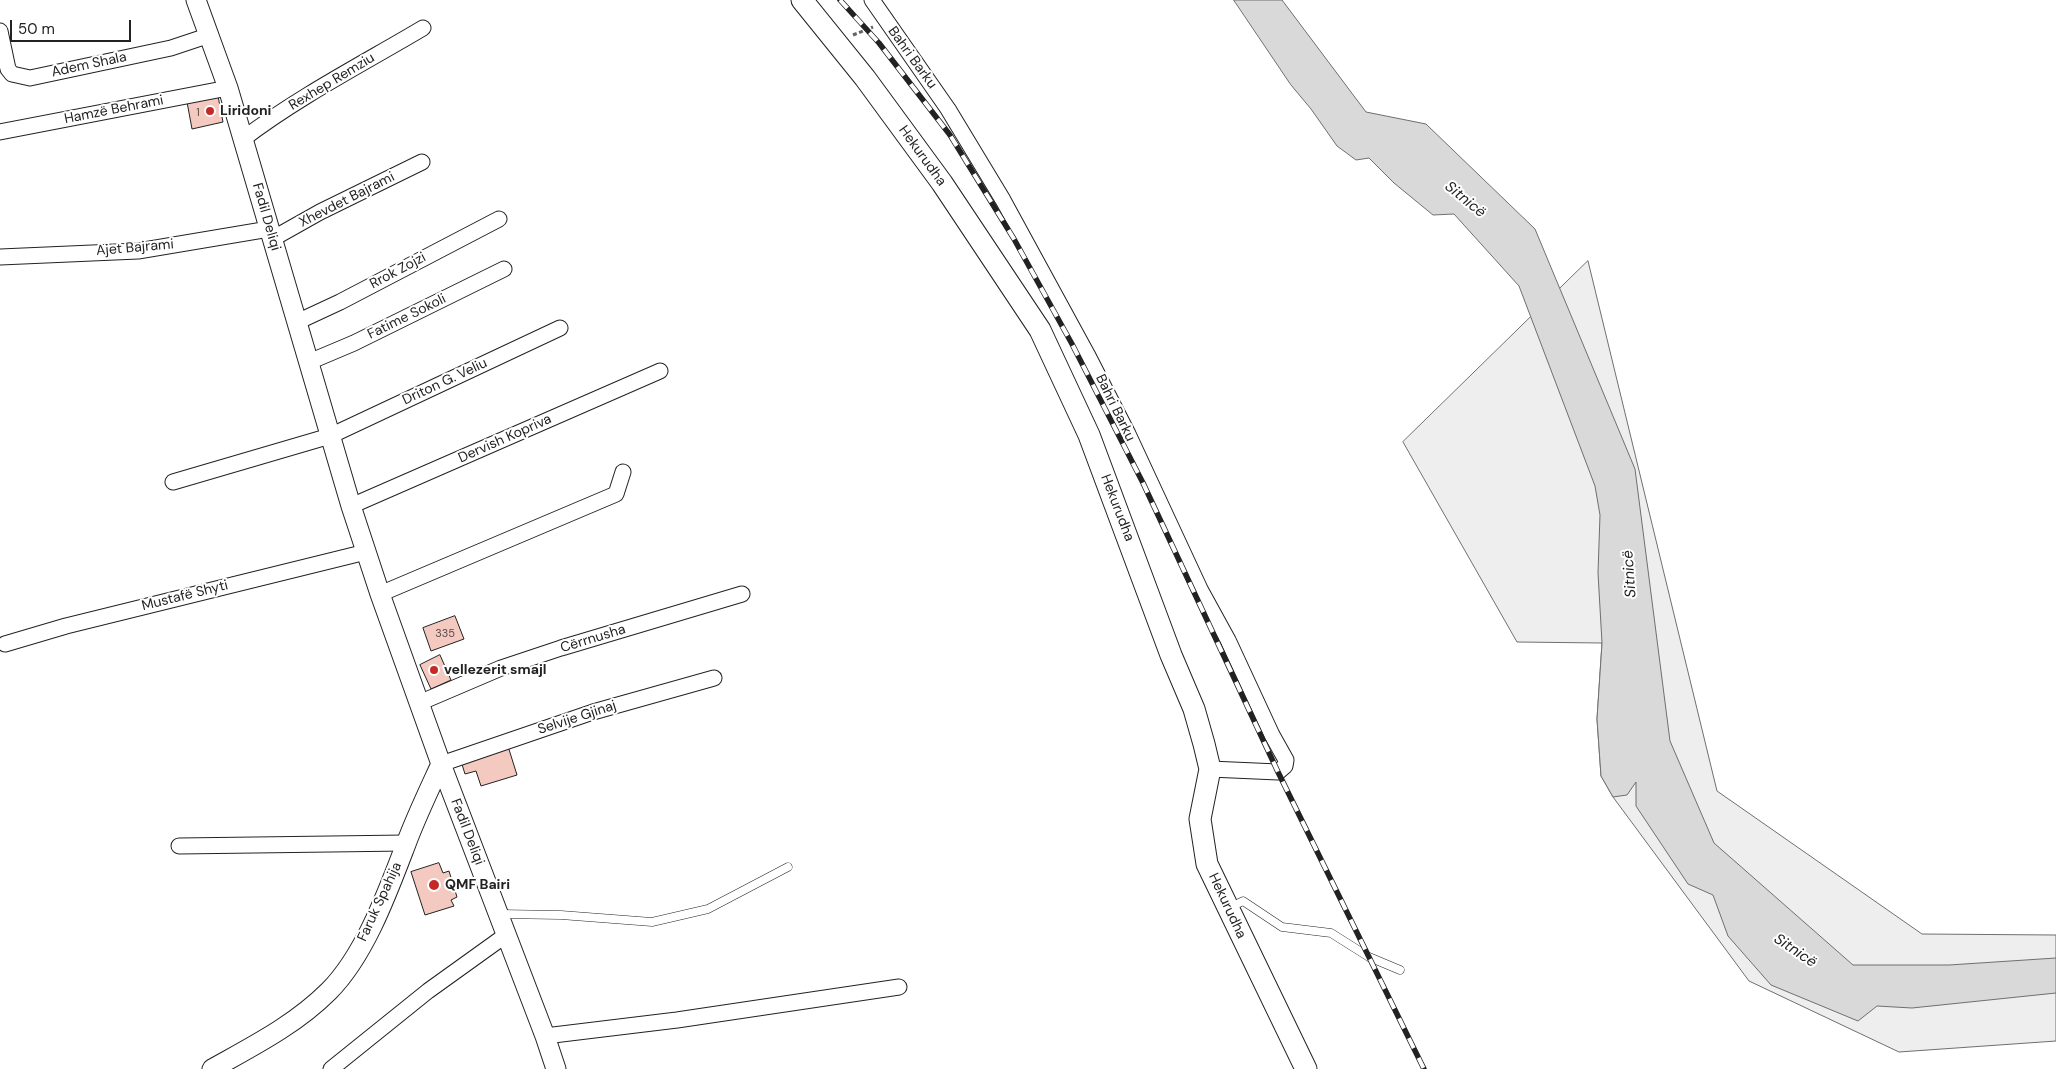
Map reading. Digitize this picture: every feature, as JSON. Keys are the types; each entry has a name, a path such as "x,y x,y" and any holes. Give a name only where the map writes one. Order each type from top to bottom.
{"main road":[{"name":"Hekurudha","path":"802,0 866,78 942,183 1040,330 1089,435 1171,655 1194,709 1210,769 1200,819 1207,864 1306,1069"}],"street":[{"name":"Fadil Deliqi","path":"196,0 228,88 351,506 380,594 441,764 546,1036 556,1069"},
{"name":"Bahri Barku","path":"872,0 948,108 1003,200 1087,354 1128,434 1200,589 1228,640 1272,735 1286,760 1285,766 1278,772 1265,773 1210,769"},
{"name":"Rexhep Remziu","path":"243,139 316,92 423,28"},
{"name":"Adem Shala","path":"0,31 8,68 12,74 30,78 171,48 210,35"},
{"name":"Hamzë Behrami","path":"0,132 228,88"},
{"name":"Xhevdet Bajrami","path":"271,234 422,162"},
{"name":"Rrok Zojzi","path":"297,322 348,298 498,219"},
{"name":"Ajet Bajrami","path":"0,257 138,251 271,234"},
{"name":"Fatime Sokoli","path":"309,362 354,343 504,269"},
{"name":"Driton G. Veliu","path":"330,436 560,328"},
{"name":"Dervish Kopriva","path":"351,506 660,371"},
{"path":"173,482 330,436"},
{"path":"380,594 616,494 623,472"},
{"name":"Mustafë Shyti","path":"5,644 66,626 366,552"},
{"name":"Cërrnusha","path":"419,703 501,668 561,648 742,594"},
{"name":"Selvije Gjinaj","path":"441,764 593,712 714,678"},
{"name":"Faruk Spahija","path":"212,1069 297,1018 330,990 350,964 375,921 406,843 441,764"},
{"name":"Faruk Spahija","path":"179,846 406,843"},
{"path":"331,1069 428,991 506,936"},
{"path":"546,1036 677,1020 898,987"}],"lane":[{"path":"498,914 652,922 708,909 788,867"},
{"path":"1227,908 1243,901 1282,927 1331,933 1369,957 1400,970"}],"path":[{"path":"837,42 886,22"}],"shaded area":[{"path":"1588,261 1717,791 1922,934 2056,935 2056,1041 1899,1052 1749,981 1613,797 1601,776 1597,719 1602,643 1517,642 1403,442"}],"water":[{"name":"Sitnicë","path":"1234,0 1282,0 1366,112 1426,124 1535,229 1635,469 1670,741 1714,843 1853,965 1949,965 2056,958 2056,993 1912,1008 1877,1006 1858,1021 1771,985 1728,936 1713,895 1688,884 1636,806 1636,782 1627,795 1613,797 1601,776 1597,719 1602,643 1598,573 1600,515 1595,486 1519,286 1454,214 1433,215 1394,183 1369,158 1356,160 1337,146 1311,109 1291,85"}],"building":[{"path":"218,96 223,122 192,129 187,102"},
{"path":"455,616 464,639 431,651 423,628"},
{"path":"440,655 451,680 431,689 420,665"},
{"path":"507,743 517,775 481,786 476,771 465,774 460,758"},
{"name":"QMF Bairi","path":"439,863 443,873 449,871 457,897 451,900 454,906 425,915 411,872"}],"railway":[{"path":"840,0 879,43 950,135 1014,239 1072,344 1143,483 1278,772 1424,1069"}],"place":[{"name":"Liridoni","path":"210,111"},
{"name":"vellezerit smajl","path":"434,670"},
{"name":"QMF Bairi","path":"434,885"}]}
